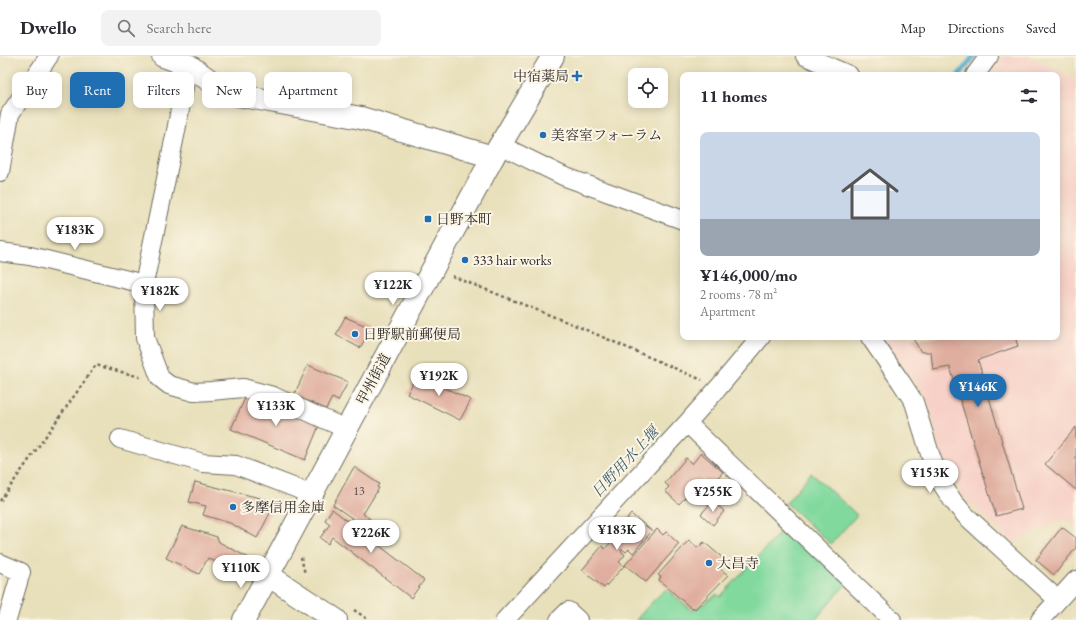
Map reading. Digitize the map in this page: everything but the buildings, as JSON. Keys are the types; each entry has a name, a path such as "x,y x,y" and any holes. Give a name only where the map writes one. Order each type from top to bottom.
{"main road":[{"path":"163,56 188,64 227,93 361,118 497,151"},
{"name":"甲州街道","path":"244,620 497,151 553,56"},
{"path":"268,575 343,614"}],"street":[{"path":"0,172 10,114 50,56"},
{"path":"805,56 843,72"},
{"path":"977,72 989,56"},
{"path":"188,64 176,131 144,284 145,338 160,378 170,385 194,392 243,388 273,396 346,429"},
{"path":"497,151 680,219"},
{"path":"0,252 30,256 144,284"},
{"path":"505,620 687,423 758,340"},
{"path":"872,340 914,402 940,481 952,501 965,515 1058,600"},
{"path":"687,423 892,620"},
{"path":"120,438 203,463 236,465 298,489 311,496"},
{"path":"0,563 21,572 6,613"},
{"path":"1040,620 1076,580"},
{"path":"559,620 568,611 578,620"}],"path":[{"path":"433,269 577,326 719,387"},
{"path":"0,501 96,365 147,379"},
{"path":"283,548 302,558 306,579"},
{"path":"343,614 369,620"}],"shaded area":[{"path":"1002,56 1029,56 1076,80 1076,527 1065,518 1012,543 963,496 941,453 927,399 884,340 1060,340 1060,72 991,72"}],"green space":[{"path":"811,473 857,515 831,544 786,503"},
{"path":"785,527 847,583 815,620 636,620 666,589 693,611 717,594 720,597"}],"waterway":[{"name":"日野用水上堰","path":"961,72 974,56"}],"place":[{"name":"中宿薬局","path":"577,76"},
{"name":"美容室フォーラム","path":"543,135"},
{"name":"日野本町","path":"428,219"},
{"name":"333 hair works","path":"465,260"},
{"name":"日野駅前郵便局","path":"355,334"},
{"name":"多摩信用金庫","path":"233,507"},
{"name":"大昌寺","path":"709,563"}]}
